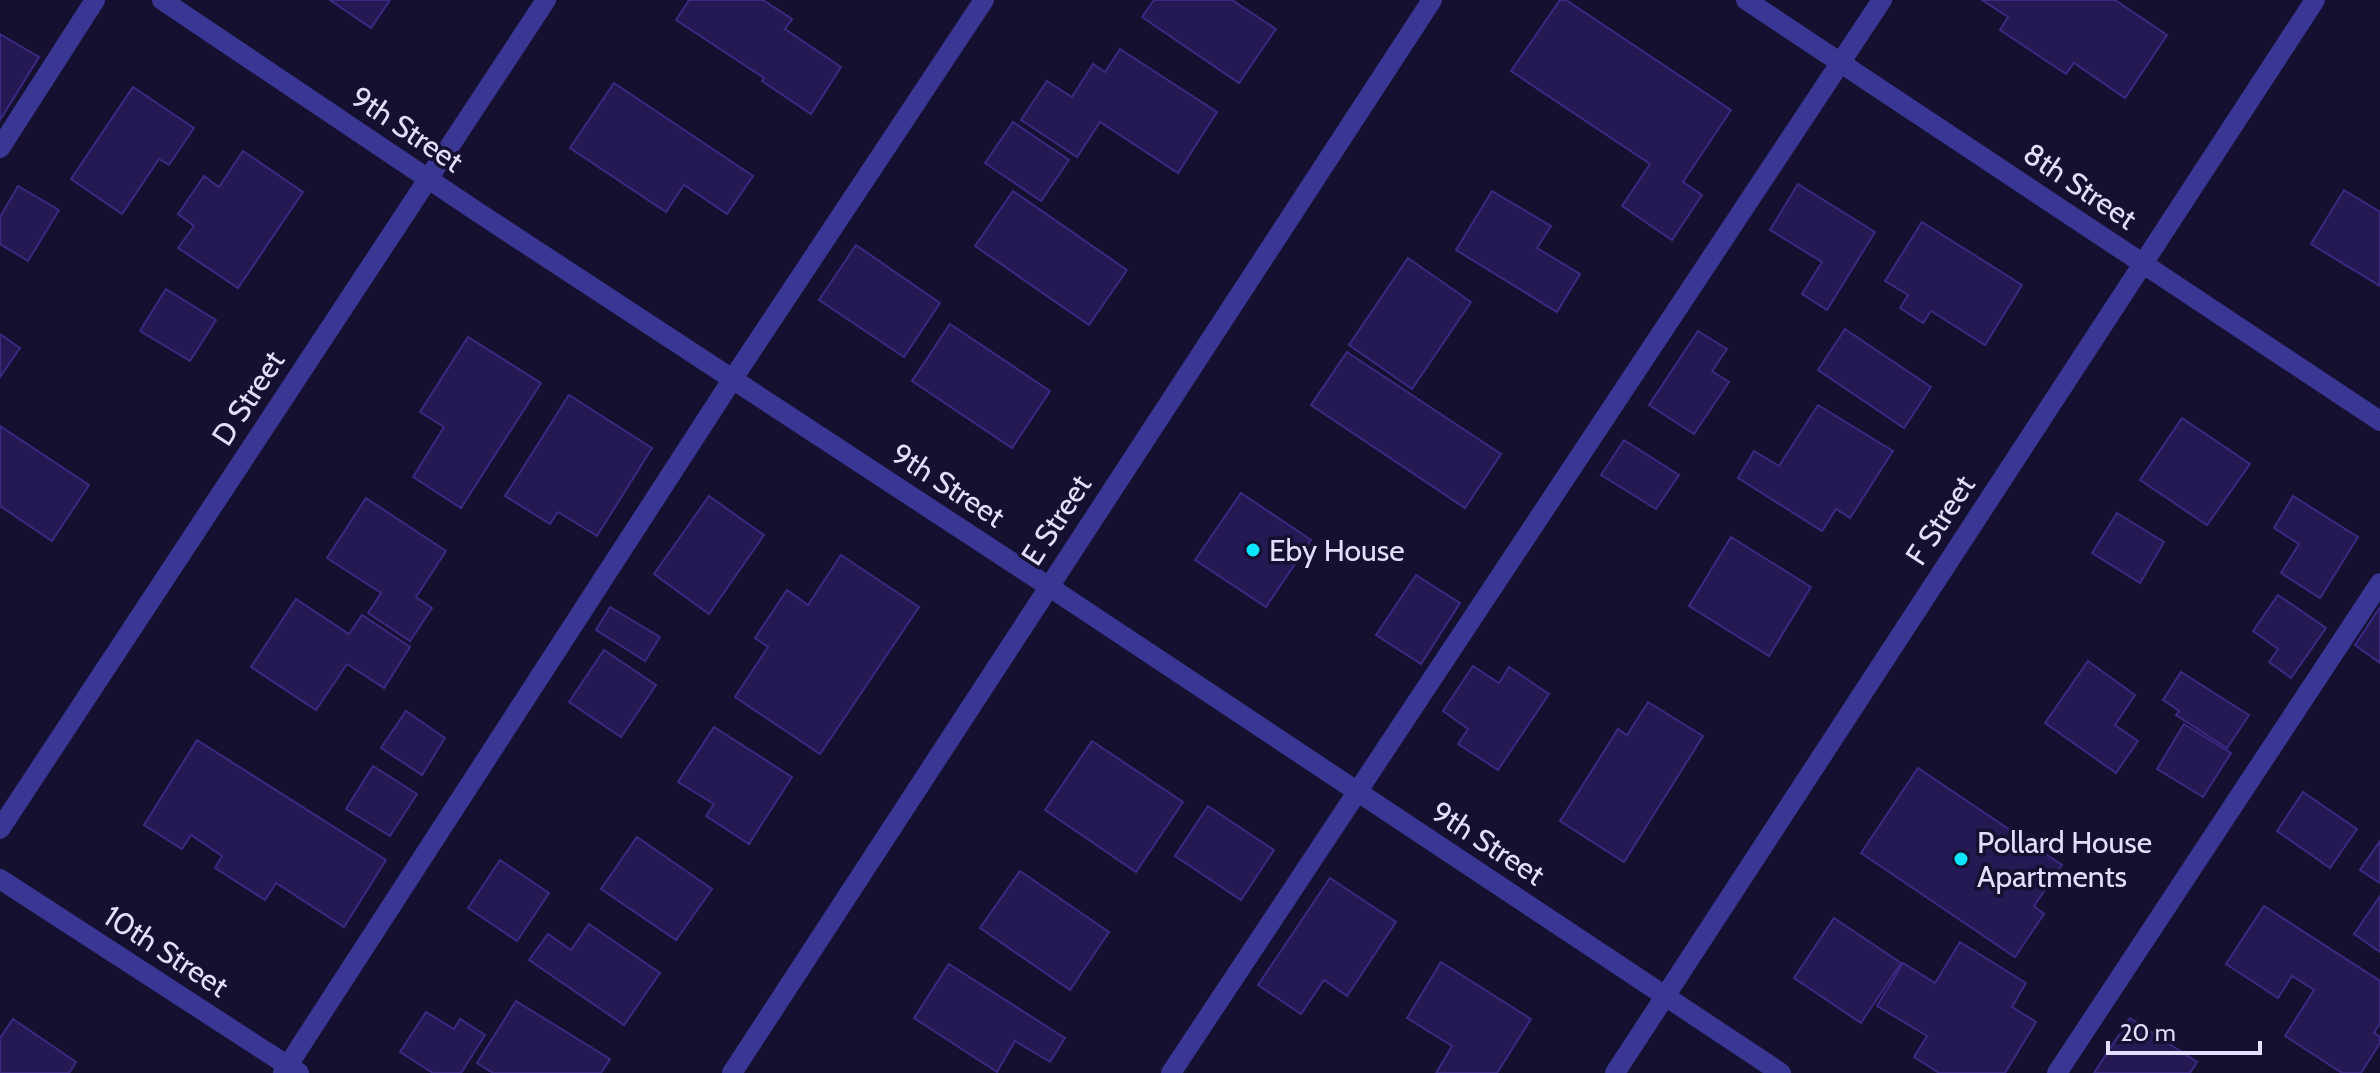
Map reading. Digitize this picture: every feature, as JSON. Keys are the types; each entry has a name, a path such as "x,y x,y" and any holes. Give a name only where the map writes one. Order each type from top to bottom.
{"street":[{"path":"0,148 95,0"},
{"name":"9th Street","path":"162,0 429,180 1781,1073"},
{"name":"D Street","path":"0,829 546,0"},
{"path":"290,1071 732,380 984,0"},
{"name":"E Street","path":"732,1073 1432,0"},
{"name":"8th Street","path":"1746,0 2380,421"},
{"path":"1171,1073 1882,0"},
{"name":"F Street","path":"1615,1073 2315,0"},
{"path":"2057,1073 2380,583"},
{"name":"10th Street","path":"0,879 290,1071"}],"building":[{"path":"330,0 390,0 371,28"},
{"path":"689,0 763,0 792,19 785,29 841,67 811,114 762,81 764,78 676,20"},
{"path":"1154,0 1232,0 1276,29 1239,83 1142,17"},
{"path":"1560,0 1566,0 1731,110 1683,182 1702,195 1672,240 1622,206 1650,164 1511,71"},
{"path":"1982,0 2115,0 2167,35 2125,98 2074,63 2066,74 2000,30 2008,17"},
{"path":"0,34 39,57 0,120"},
{"path":"1120,49 1217,112 1178,173 1100,122 1077,157 1021,120 1047,81 1072,97 1093,64 1105,72"},
{"path":"614,83 753,176 727,214 684,185 666,212 570,148"},
{"path":"133,87 194,128 169,165 159,159 122,214 71,179"},
{"path":"1013,122 1069,160 1041,201 985,163"},
{"path":"243,151 303,192 238,288 178,248 194,226 178,214 204,176 219,187"},
{"path":"1798,184 1875,232 1827,310 1802,294 1822,262 1770,230"},
{"path":"18,186 59,210 28,261 0,244 0,217"},
{"path":"2344,190 2380,212 2380,286 2311,244"},
{"path":"1013,191 1127,270 1089,325 975,246"},
{"path":"1492,191 1551,226 1537,248 1580,274 1557,312 1456,250"},
{"path":"1922,222 2022,285 1985,345 1931,311 1923,323 1900,308 1908,295 1885,281"},
{"path":"856,245 940,303 904,357 819,300"},
{"path":"1408,258 1471,302 1412,389 1349,345"},
{"path":"166,289 216,320 190,361 140,331"},
{"path":"950,324 1050,391 1012,448 912,381"},
{"path":"1845,329 1931,387 1904,428 1818,370"},
{"path":"1698,331 1727,349 1712,371 1729,382 1694,434 1649,405"},
{"path":"0,334 20,348 0,377"},
{"path":"468,337 541,383 461,508 413,477 444,427 420,412"},
{"path":"1347,352 1501,454 1465,508 1311,405"},
{"path":"569,395 652,448 597,536 558,512 550,524 505,496"},
{"path":"1818,405 1893,451 1850,518 1836,509 1822,531 1738,478 1754,451 1779,466"},
{"path":"2182,418 2250,464 2207,525 2140,480"},
{"path":"0,426 89,485 52,541 0,506"},
{"path":"1624,440 1679,475 1656,509 1601,475"},
{"name":"Eby House","path":"1241,493 1311,540 1266,607 1195,560"},
{"path":"709,496 764,535 709,614 654,574"},
{"path":"2293,496 2358,537 2320,598 2281,573 2299,544 2274,528"},
{"path":"366,498 446,551 416,597 432,608 410,641 368,613 381,593 327,558"},
{"path":"2117,513 2164,542 2140,583 2092,553"},
{"path":"1731,537 1811,587 1769,656 1689,606"},
{"path":"841,555 919,607 820,754 735,697 768,647 755,638 787,590 808,605"},
{"path":"1416,575 1460,603 1421,664 1376,635"},
{"path":"2278,595 2326,628 2291,678 2269,662 2278,649 2253,631"},
{"path":"296,599 349,634 362,615 410,647 384,688 347,664 316,710 251,667"},
{"path":"610,607 660,637 645,661 596,630"},
{"path":"2380,607 2380,663 2355,645"},
{"path":"604,650 656,685 621,737 569,702"},
{"path":"2088,661 2135,695 2115,725 2138,741 2116,773 2045,723"},
{"path":"1473,666 1499,683 1509,667 1549,694 1498,770 1458,744 1468,729 1443,711"},
{"path":"2181,672 2249,715 2227,748 2176,715 2179,711 2163,700"},
{"path":"1648,702 1703,736 1624,862 1560,821 1618,729 1627,735"},
{"path":"406,711 445,738 422,775 381,748"},
{"path":"2184,724 2231,753 2203,797 2157,769"},
{"path":"714,727 792,777 749,844 706,816 714,804 678,782"},
{"path":"197,740 386,860 344,927 276,883 265,900 215,868 222,856 191,835 182,849 144,825"},
{"path":"1092,741 1183,802 1136,872 1045,810"},
{"path":"373,766 417,794 390,836 346,809"},
{"name":"Pollard House Apartments","path":"1918,768 2062,865 2034,906 2044,914 2015,957 1861,853"},
{"path":"2303,792 2357,829 2330,868 2277,831"},
{"path":"1208,806 1274,850 1241,900 1175,856"},
{"path":"637,837 712,889 676,940 601,889"},
{"path":"2380,841 2380,883 2360,870"},
{"path":"500,860 549,893 517,941 468,908"},
{"path":"1020,871 1109,932 1070,990 980,928"},
{"path":"1330,878 1396,922 1347,996 1324,980 1301,1014 1258,985"},
{"path":"2380,896 2380,952 2354,934"},
{"path":"2264,906 2380,981 2380,1023 2374,1033 2380,1037 2380,1043 2361,1073 2342,1073 2285,1036 2314,990 2292,976 2278,998 2226,964"},
{"path":"1834,918 1901,963 1861,1023 1794,978"},
{"path":"589,924 660,973 624,1025 529,960 548,934 571,950"},
{"path":"1960,942 2026,983 2012,1007 2036,1022 2005,1073 1939,1073 1914,1057 1927,1036 1877,1006 1903,963 1935,983"},
{"path":"1441,962 1531,1019 1497,1073 1436,1073 1452,1046 1407,1018"},
{"path":"949,964 1065,1038 1050,1062 1015,1041 997,1072 914,1018"},
{"path":"516,1001 610,1059 601,1073 493,1073 477,1063"},
{"path":"426,1012 454,1029 460,1019 485,1035 461,1073 433,1073 400,1052"},
{"path":"2130,1018 2197,1062 2190,1073 2094,1073"},
{"path":"13,1019 76,1062 69,1073 0,1073 0,1038"}],"place":[{"name":"Eby House","path":"1253,550"},
{"name":"Pollard House Apartments","path":"1961,859"}]}
